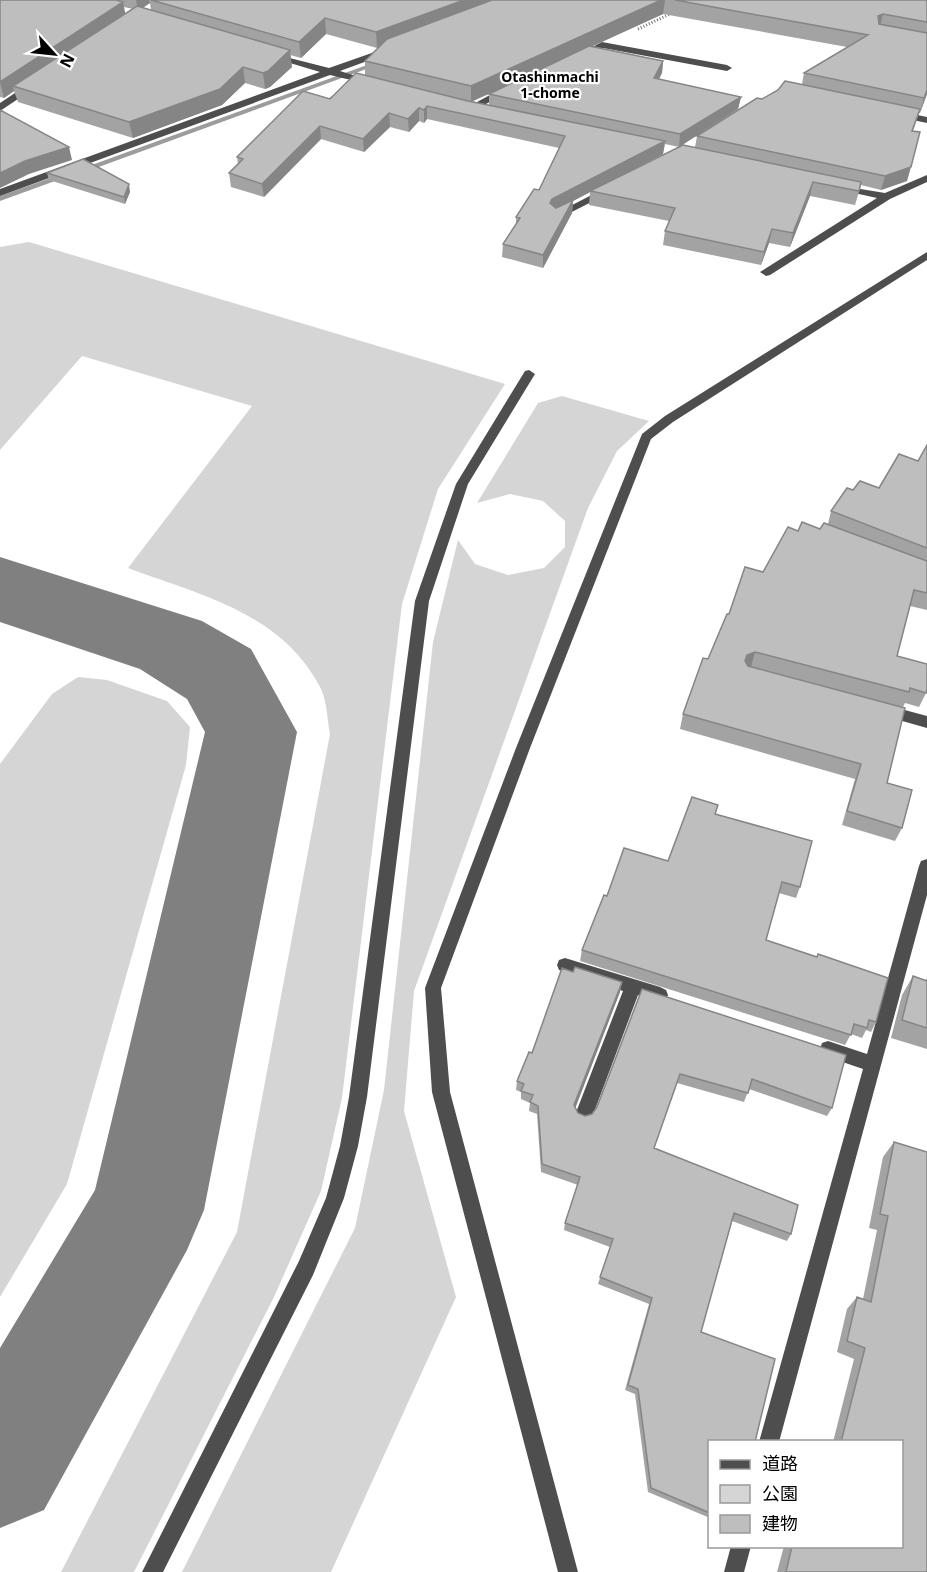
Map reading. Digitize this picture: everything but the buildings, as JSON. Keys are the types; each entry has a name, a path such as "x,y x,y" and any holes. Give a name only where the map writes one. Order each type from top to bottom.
{"street":[{"path":"571,60 602,45 727,68"},
{"path":"0,193 333,73 394,48"},
{"path":"265,53 378,86"},
{"path":"0,108 40,82"},
{"path":"469,108 520,84"},
{"path":"456,106 485,112"},
{"path":"882,110 927,120"},
{"path":"766,272 886,197 927,178"},
{"path":"556,216 618,184"},
{"path":"829,184 886,197"},
{"path":"568,1572 441,1092 433,988 523,748 646,437 669,419 927,255"},
{"path":"152,1572 306,1268 335,1198 349,1146 358,1097 422,601 462,484 529,374"},
{"path":"872,708 927,722"},
{"path":"770,1440 927,866"},
{"path":"566,964 676,1000"},
{"path":"584,1115 633,986"},
{"path":"807,1042 873,1064"},
{"path":"734,1572 740,1548"}],"path":[{"path":"602,45 678,10"}],"green space":[{"path":"29,242 505,384 438,489 402,604 342,1098 321,1191 274,1297 134,1572 61,1572 237,1232 330,734 322,690 302,660 282,640 260,623 235,609 128,568 252,406 82,356 0,450 0,247"},
{"path":"562,396 649,421 617,451 588,508 414,991 404,1111 456,1297 331,1572 182,1572 355,1228 384,1090 433,642 458,540 475,564 508,575 544,568 565,547 565,521 543,501 510,494 477,503 538,403"},
{"path":"78,677 107,680 167,701 190,727 186,765 67,1184 0,1297 0,764 52,694"}],"waterway":[{"path":"82,170 378,63"},
{"path":"0,199 62,177"}],"taxiway":[{"path":"0,589 171,645 219,674 251,732 147,1210 0,1466"}],"district":[{"name":"Otashinmachi 1-chome","path":"550,84"}]}
